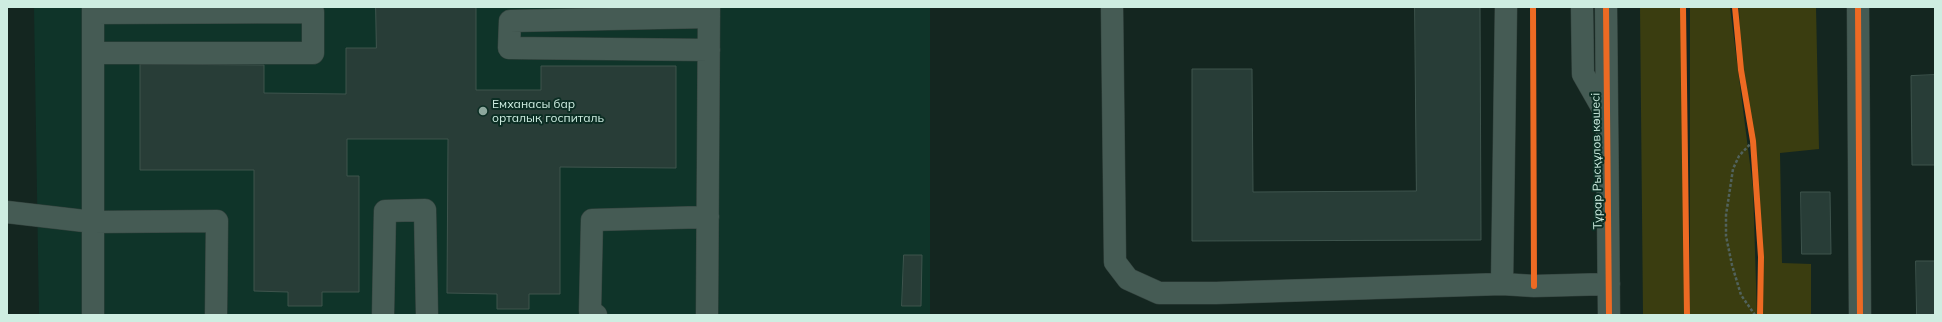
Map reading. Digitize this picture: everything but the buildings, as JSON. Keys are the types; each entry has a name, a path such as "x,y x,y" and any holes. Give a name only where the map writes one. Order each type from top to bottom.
{"street":[{"path":"1112,7 1115,262 1128,279 1159,293 1224,293 1502,284 1534,286 1609,284"},
{"path":"1502,284 1506,7"},
{"path":"1582,7 1583,74 1607,117"},
{"name":"Тұрар Рысқұлов көшесі","path":"1606,7 1609,315"},
{"path":"1858,7 1860,315"},
{"path":"93,53 313,53 313,12 93,10 93,53 93,315"},
{"path":"707,315 708,217 709,50 709,12 510,21 509,48 709,50"},
{"path":"383,315 385,211 425,210 427,315"},
{"path":"7,212 93,222 217,221 216,315"},
{"path":"596,315 590,311 592,220 708,217"}],"path":[{"path":"1751,133 1753,149"},
{"path":"1753,141 1739,156 1733,169 1726,222 1726,236 1732,265 1741,295 1754,315"},
{"path":"1760,308 1760,315"}],"shaded area":[{"name":"Емханасы бар орталық госпиталь","path":"34,7 930,7 930,315 39,315"},
{"path":"1640,7 1683,7 1687,315 1643,315"},
{"path":"1690,7 1730,7 1753,188 1757,315 1690,315"},
{"path":"1739,7 1816,7 1819,149 1780,153 1782,263 1811,264 1811,315 1763,315 1761,257 1753,141 1741,70"}],"cycle path":[{"path":"1533,7 1534,286"},
{"path":"1606,7 1609,315"},
{"path":"1683,7 1687,315"},
{"path":"1735,7 1741,70 1753,141 1761,257 1760,315"},
{"path":"1858,7 1860,315"}],"place":[{"name":"Емханасы бар орталық госпиталь","path":"483,111"}]}
